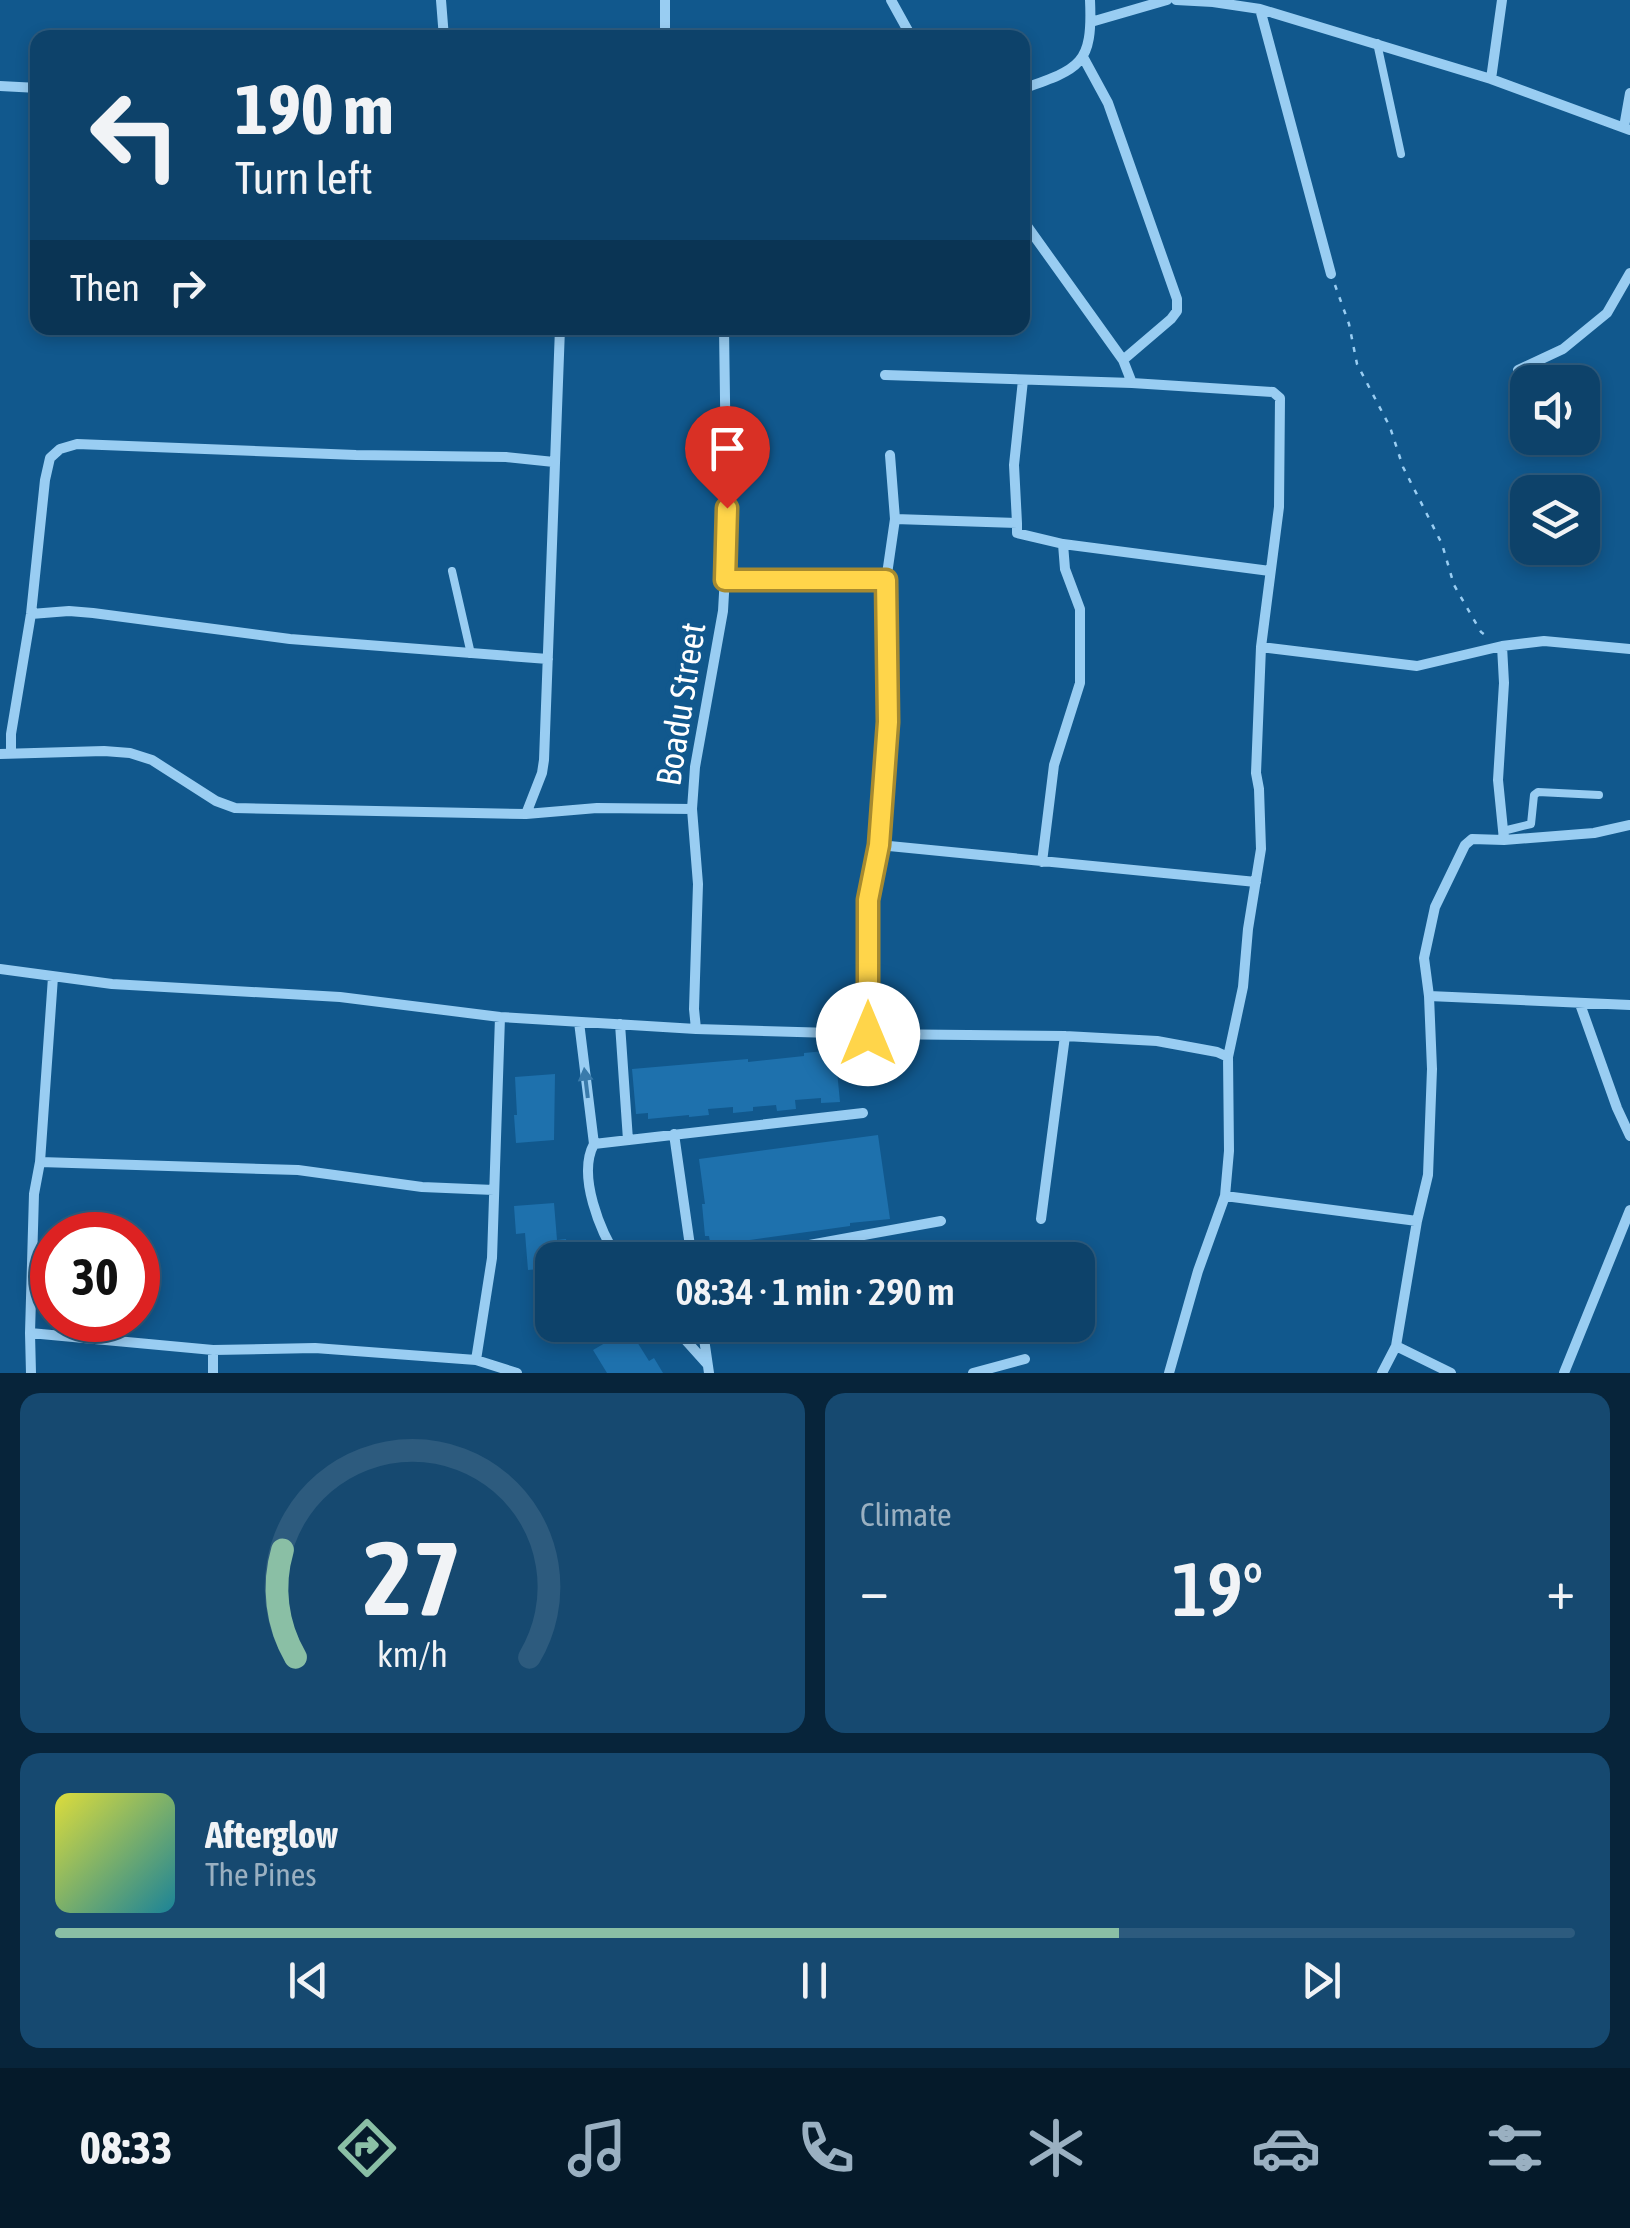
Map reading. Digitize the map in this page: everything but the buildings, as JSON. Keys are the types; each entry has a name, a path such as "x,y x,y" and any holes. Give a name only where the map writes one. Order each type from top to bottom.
{"street":[{"path":"441,0 443,30"},
{"path":"665,0 665,30"},
{"path":"891,0 908,30"},
{"path":"1030,85 1060,76 1078,65 1089,45 1090,0"},
{"path":"1091,22 1167,0"},
{"path":"1176,0 1260,9 1491,79 1627,128 1630,93"},
{"path":"1491,79 1502,0"},
{"path":"1260,9 1331,274"},
{"path":"1082,57 1108,103 1177,299 1177,311 1171,319 1123,360"},
{"path":"0,86 30,88"},
{"path":"1030,230 1123,360 1132,383"},
{"path":"1529,365 1563,349 1607,313 1630,273"},
{"path":"526,814 542,773 560,335"},
{"name":"Boadu Street","path":"696,1029 698,884 692,809 695,767 723,611 727,504 724,335"},
{"path":"885,375 1132,383 1273,392 1280,398 1279,507 1261,647 1256,773 1262,828 1243,987 1228,1057 1229,1151 1225,1196 1198,1270 1169,1373"},
{"path":"1024,380 1014,465 1017,534 1062,544 1270,571"},
{"path":"554,462 77,444 60,449 50,458 45,480 31,614 6,754 130,753 152,760 216,801 236,808 526,814 597,808 692,809"},
{"path":"868,1034 868,900 879,845 888,722 886,580 894,519 890,455"},
{"path":"894,519 1018,523"},
{"path":"1042,862 1054,766 1080,683 1080,609 1065,569 1062,544"},
{"path":"725,580 886,580"},
{"path":"31,614 93,612 290,640 548,659"},
{"path":"1261,647 1417,666 1502,646 1544,641 1630,649"},
{"path":"1502,646 1504,683 1498,780 1503,836"},
{"path":"1382,1373 1396,1346 1428,1175 1432,1069 1424,958 1435,906 1465,845 1472,840 1594,832 1630,825"},
{"path":"879,845 1256,882"},
{"path":"0,969 112,984 340,997 500,1017 696,1029 1157,1041 1228,1057"},
{"path":"33,1212 53,978"},
{"path":"1429,996 1630,1006"},
{"path":"1580,1004 1630,1136"},
{"path":"476,1360 492,1258 500,1017"},
{"path":"579,1022 594,1144 588,1154 588,1183 607,1242"},
{"path":"620,1024 628,1140"},
{"path":"1042,1219 1065,1036"},
{"path":"594,1144 862,1113"},
{"path":"674,1134 689,1242"},
{"path":"40,1162 298,1170 422,1187 494,1190"},
{"path":"1225,1196 1417,1222"},
{"path":"1564,1373 1630,1210"},
{"path":"828,1242 941,1222"},
{"path":"30,1342 31,1373"},
{"path":"127,1342 213,1350 315,1348 476,1360 517,1373"},
{"path":"686,1342 708,1368"},
{"path":"704,1342 708,1368"},
{"path":"1396,1346 1451,1373"},
{"path":"213,1350 213,1373"},
{"path":"972,1373 1025,1360"}],"lane":[{"path":"1378,43 1401,154"},
{"path":"452,571 471,654"},
{"path":"1503,836 1531,824 1534,794 1538,792 1598,794"}],"path":[{"path":"1331,274 1350,324 1356,364 1390,427 1403,467 1442,544 1454,584 1481,632 1502,646"}],"route":[{"path":"727,508 725,580 886,580 888,722 879,845 868,900 868,1034"}]}
